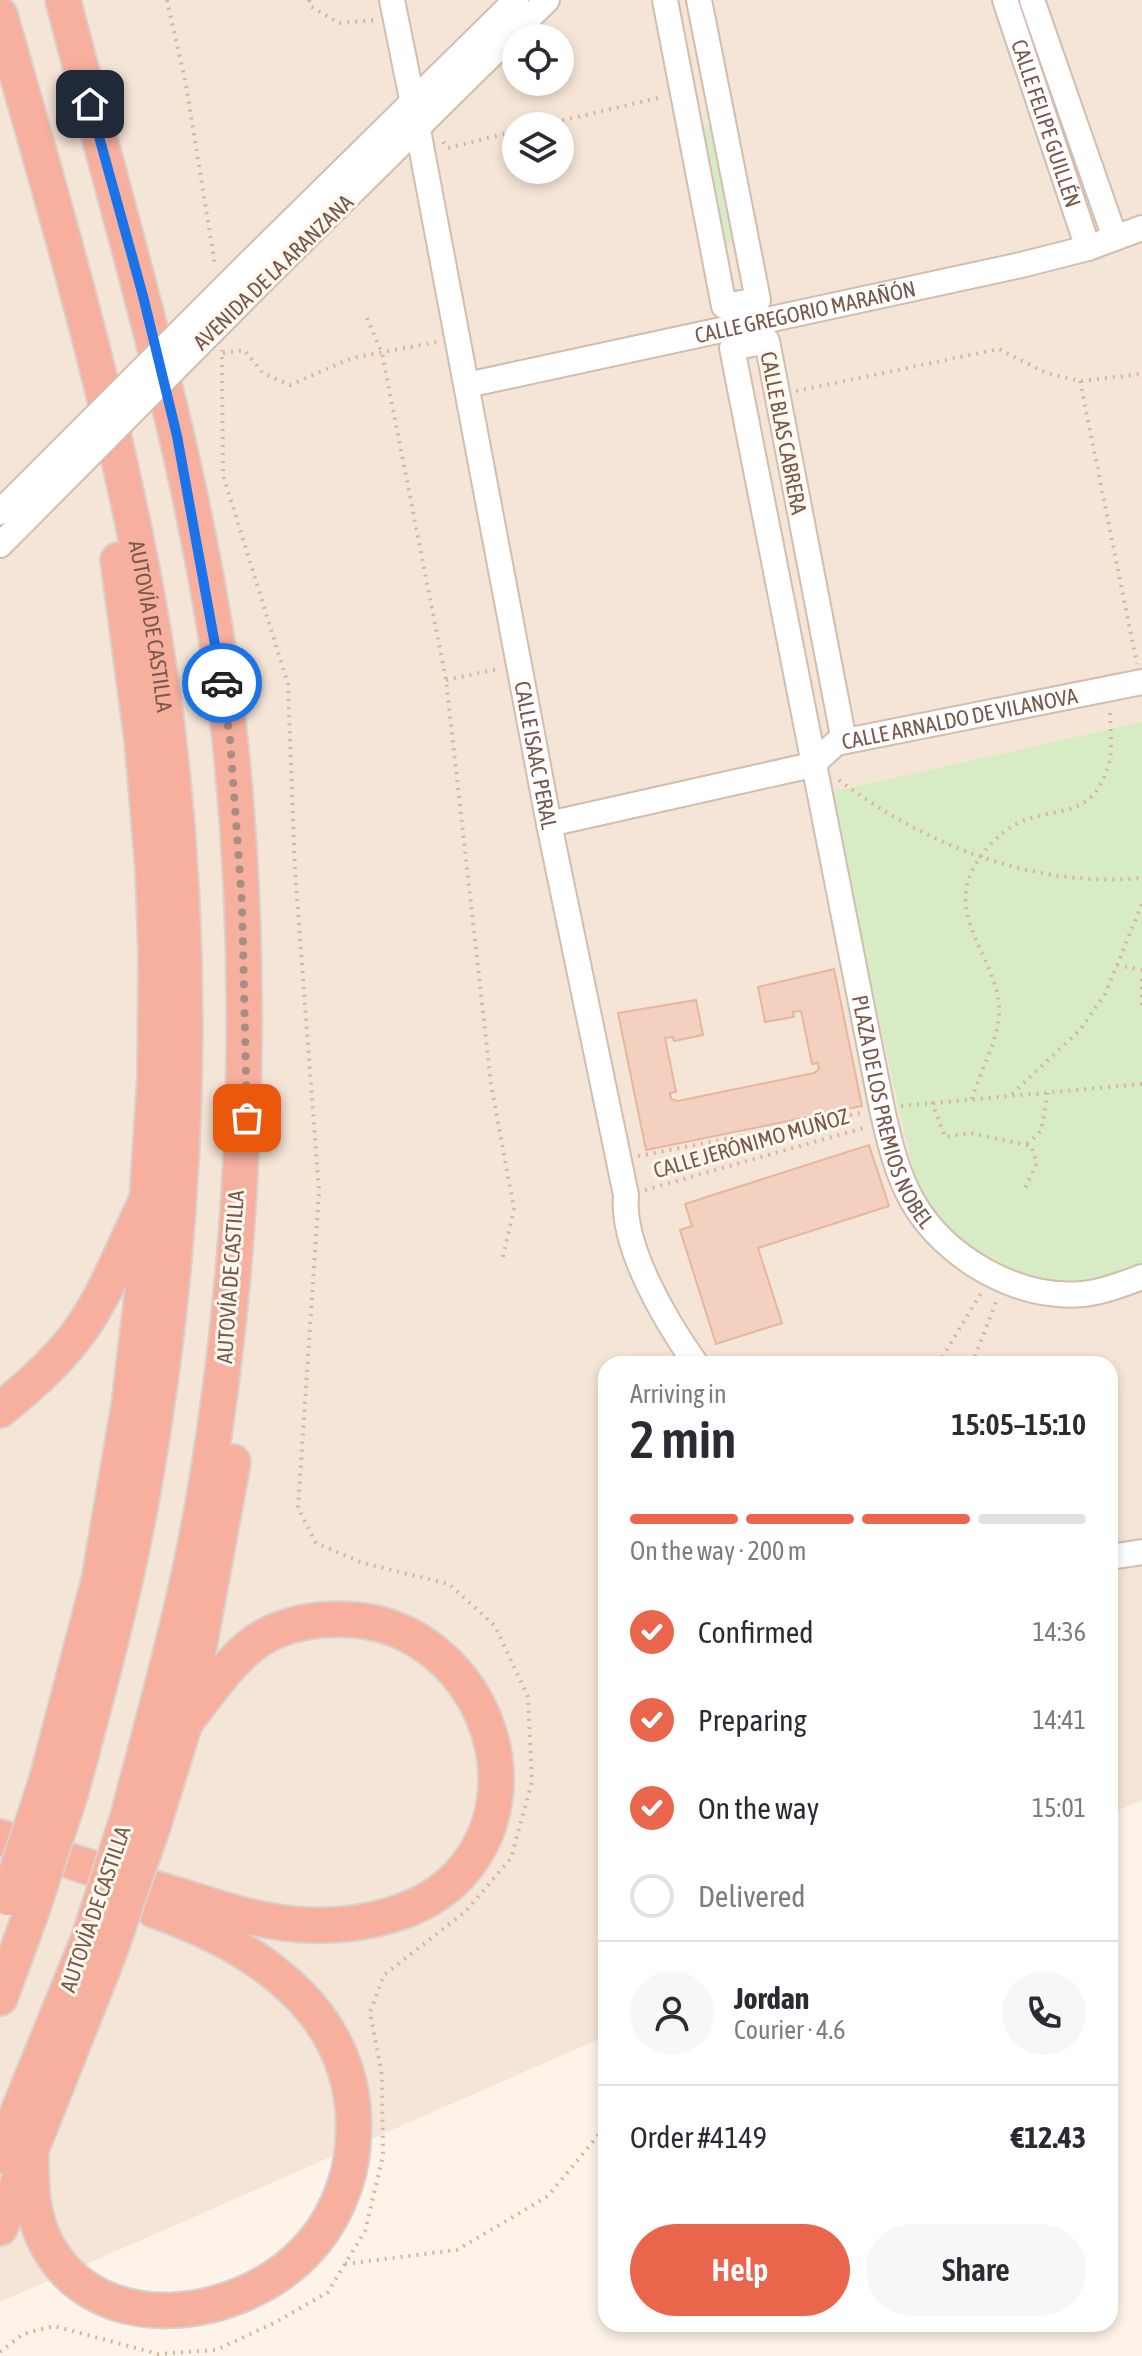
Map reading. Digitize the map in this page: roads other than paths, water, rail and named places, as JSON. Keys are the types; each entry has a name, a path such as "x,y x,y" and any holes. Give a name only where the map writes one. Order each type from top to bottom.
{"highway":[{"name":"AUTOVÍA DE CASTILLA","path":"0,2228 16,2157 98,1947 141,1820 215,1426 230,1324 243,1054 241,888 230,739 209,597 164,380 63,0"},
{"path":"75,0 103,156"},
{"name":"AUTOVÍA DE CASTILLA","path":"0,15 85,316 128,500 148,601 168,751 183,920 183,1152 169,1316 143,1489 125,1581 59,1785 13,1910 0,1998"},
{"path":"0,24 75,345 114,542 142,740 156,955 155,1077 147,1200 149,1238 129,1405 59,1785"},
{"path":"141,1820 185,1723 221,1540 237,1436 254,1246 243,1054"},
{"path":"0,1410 46,1372 78,1334 102,1294 147,1200"},
{"path":"0,1837 239,1914 306,1925 343,1923 405,1911 436,1894 459,1875 473,1854 494,1804 497,1776 492,1740 482,1711 466,1684 435,1651 410,1634 376,1622 314,1620 286,1627 258,1641 232,1664 185,1723"},
{"path":"0,1859 189,1922 267,1966 296,1991 330,2034 351,2082 355,2117 353,2156 342,2193 324,2228 305,2252 250,2292 188,2310 131,2307 87,2289 68,2274 48,2247 16,2157"}],"street":[{"name":"AVENIDA DE LA ARANZANA","path":"422,116 516,0"},
{"name":"AVENIDA DE LA ARANZANA","path":"6,529 256,271 547,0"},
{"path":"665,0 724,306 758,300 699,0"},
{"name":"CALLE FELIPE GUILLÉN","path":"1005,0 1088,248"},
{"name":"CALLE FELIPE GUILLÉN","path":"1032,0 1115,238"},
{"name":"CALLE ISAAC PERAL","path":"394,9 422,116 467,385 549,824 626,1195 624,1213 643,1270 666,1318 691,1356"},
{"name":"CALLE GREGORIO MARAÑÓN","path":"467,385 1088,248 1142,228"},
{"name":"CALLE BLAS CABRERA","path":"812,765 732,348 767,341 840,742"},
{"name":"CALLE ARNALDO DE VILANOVA","path":"549,824 812,765 840,742 1141,682"},
{"name":"PLAZA DE LOS PREMIOS NOBEL","path":"812,765 884,1116 912,1201 929,1225 957,1251 998,1277 1051,1293 1083,1294 1142,1277"},
{"path":"1118,1556 1142,1552"}]}
